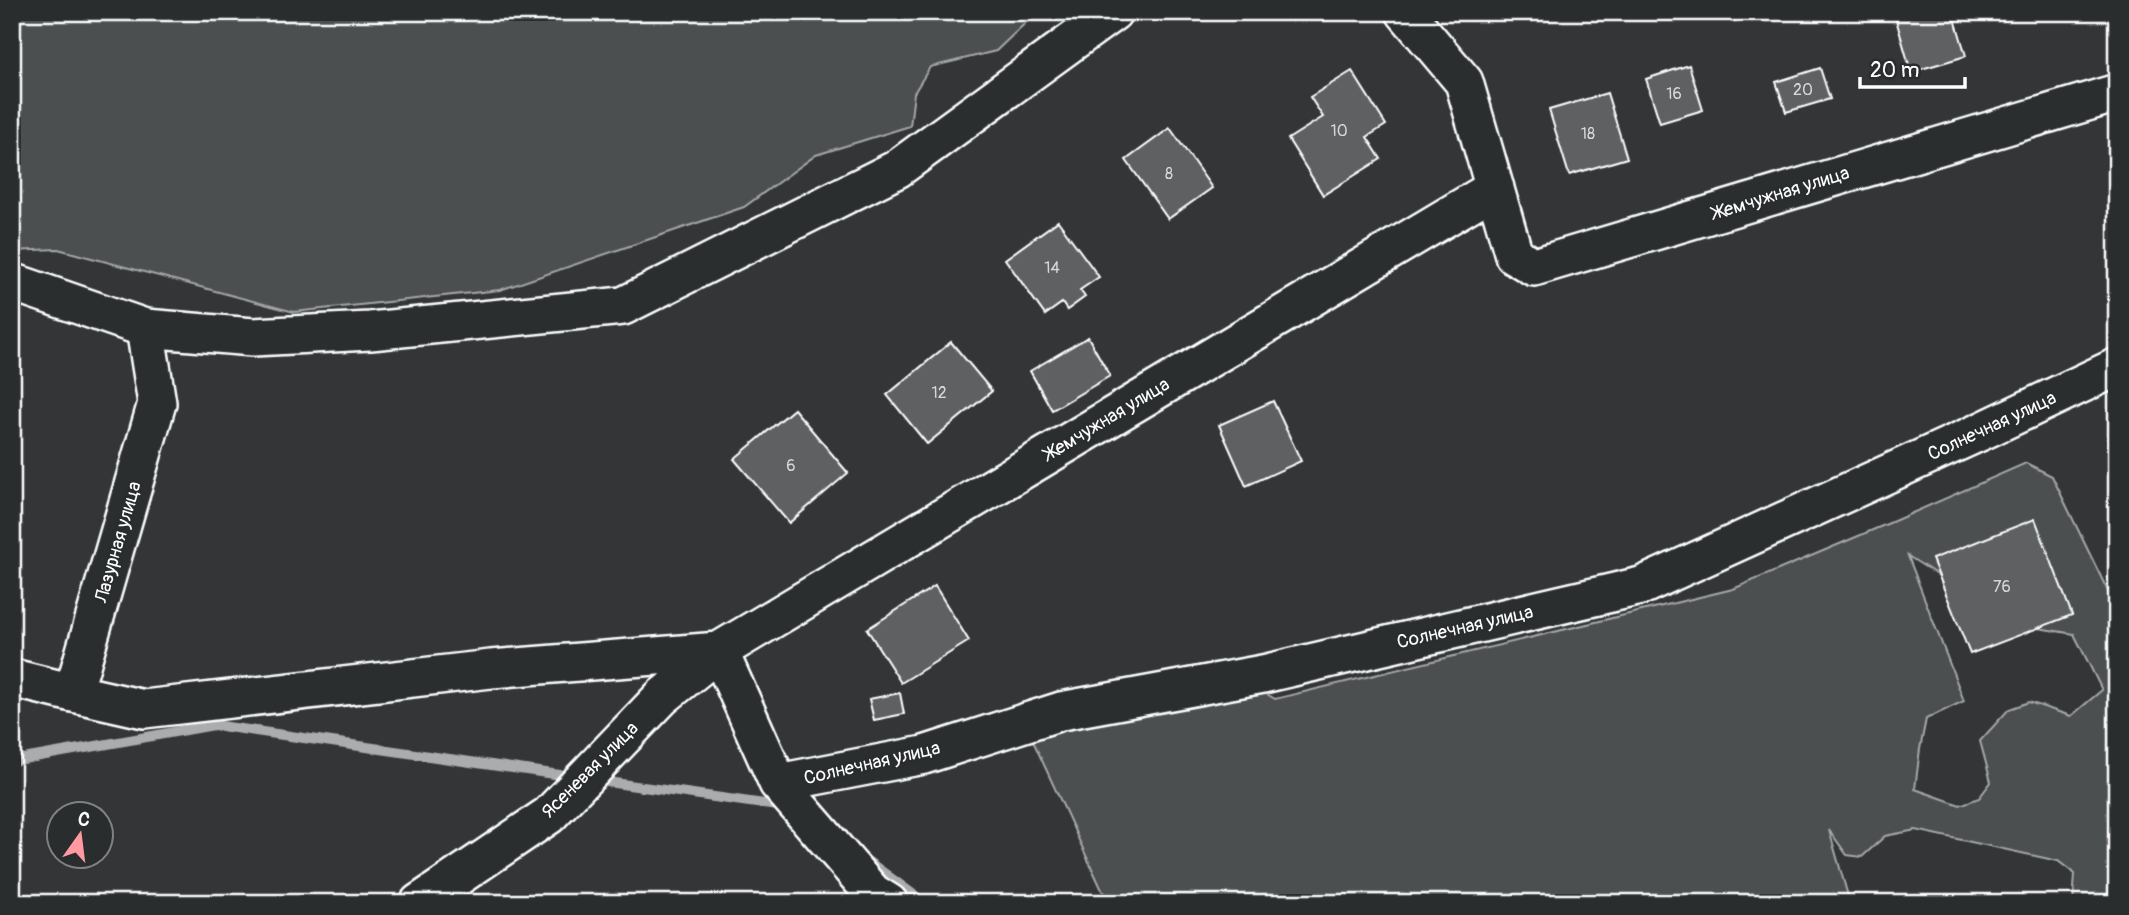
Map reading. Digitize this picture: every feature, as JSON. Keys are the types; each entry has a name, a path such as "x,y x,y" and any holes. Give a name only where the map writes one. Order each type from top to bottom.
{"street":[{"path":"12,282 145,328 253,337 370,331 623,306 897,169 1113,12"},
{"name":"Жемчужная улица","path":"1405,12 1464,82 1514,255 1535,267 2117,93"},
{"name":"Жемчужная улица","path":"719,651 1494,188"},
{"name":"Лазурная улица","path":"73,693 157,403 145,328"},
{"name":"Солнечная улица","path":"778,783 924,755 1061,710 1263,674 1642,586 2117,367"},
{"path":"12,678 144,709 491,668 719,651 778,783 873,893 889,903"},
{"name":"Ясеневая улица","path":"419,903 549,816 662,697 719,651"}],"shaded area":[{"path":"12,12 1037,12 996,51 930,67 914,93 910,126 816,155 744,207 500,290 294,312 58,249 12,251"},
{"path":"2026,463 2052,476 2117,610 2117,903 2073,903 2075,874 2058,861 1916,830 1885,836 1862,857 1847,855 1829,830 1850,903 1108,903 1033,741 1075,718 1255,687 1275,699 1733,589","holes":["1908,556 2014,624 2074,634 2102,690 2071,716 2029,702 2009,709 1980,741 1991,782 1979,798 1960,805 1915,789 1926,719 1964,701"]}],"building":[{"path":"1907,12 1953,12 1966,56 1911,72 1895,16"},
{"path":"1689,65 1703,110 1660,123 1646,79"},
{"path":"1820,68 1830,99 1786,112 1776,82"},
{"path":"1352,71 1386,125 1367,137 1381,159 1323,195 1288,139 1323,117 1310,97"},
{"path":"1607,93 1627,158 1569,175 1549,110"},
{"path":"1170,128 1212,188 1168,219 1126,160"},
{"path":"1058,221 1099,277 1080,290 1085,297 1067,310 1062,303 1045,315 1005,259"},
{"path":"1088,337 1110,376 1052,410 1030,371"},
{"path":"951,342 992,391 927,444 887,395"},
{"path":"1273,401 1301,461 1246,486 1219,425"},
{"path":"794,409 848,473 789,523 734,459"},
{"path":"2035,519 2072,615 1970,654 1932,559"},
{"path":"935,586 969,641 901,683 867,629"},
{"path":"900,693 904,714 874,720 869,699"}],"waterway":[{"path":"12,761 214,725 574,777"},
{"path":"593,780 785,807"},
{"path":"862,857 925,903"}]}
